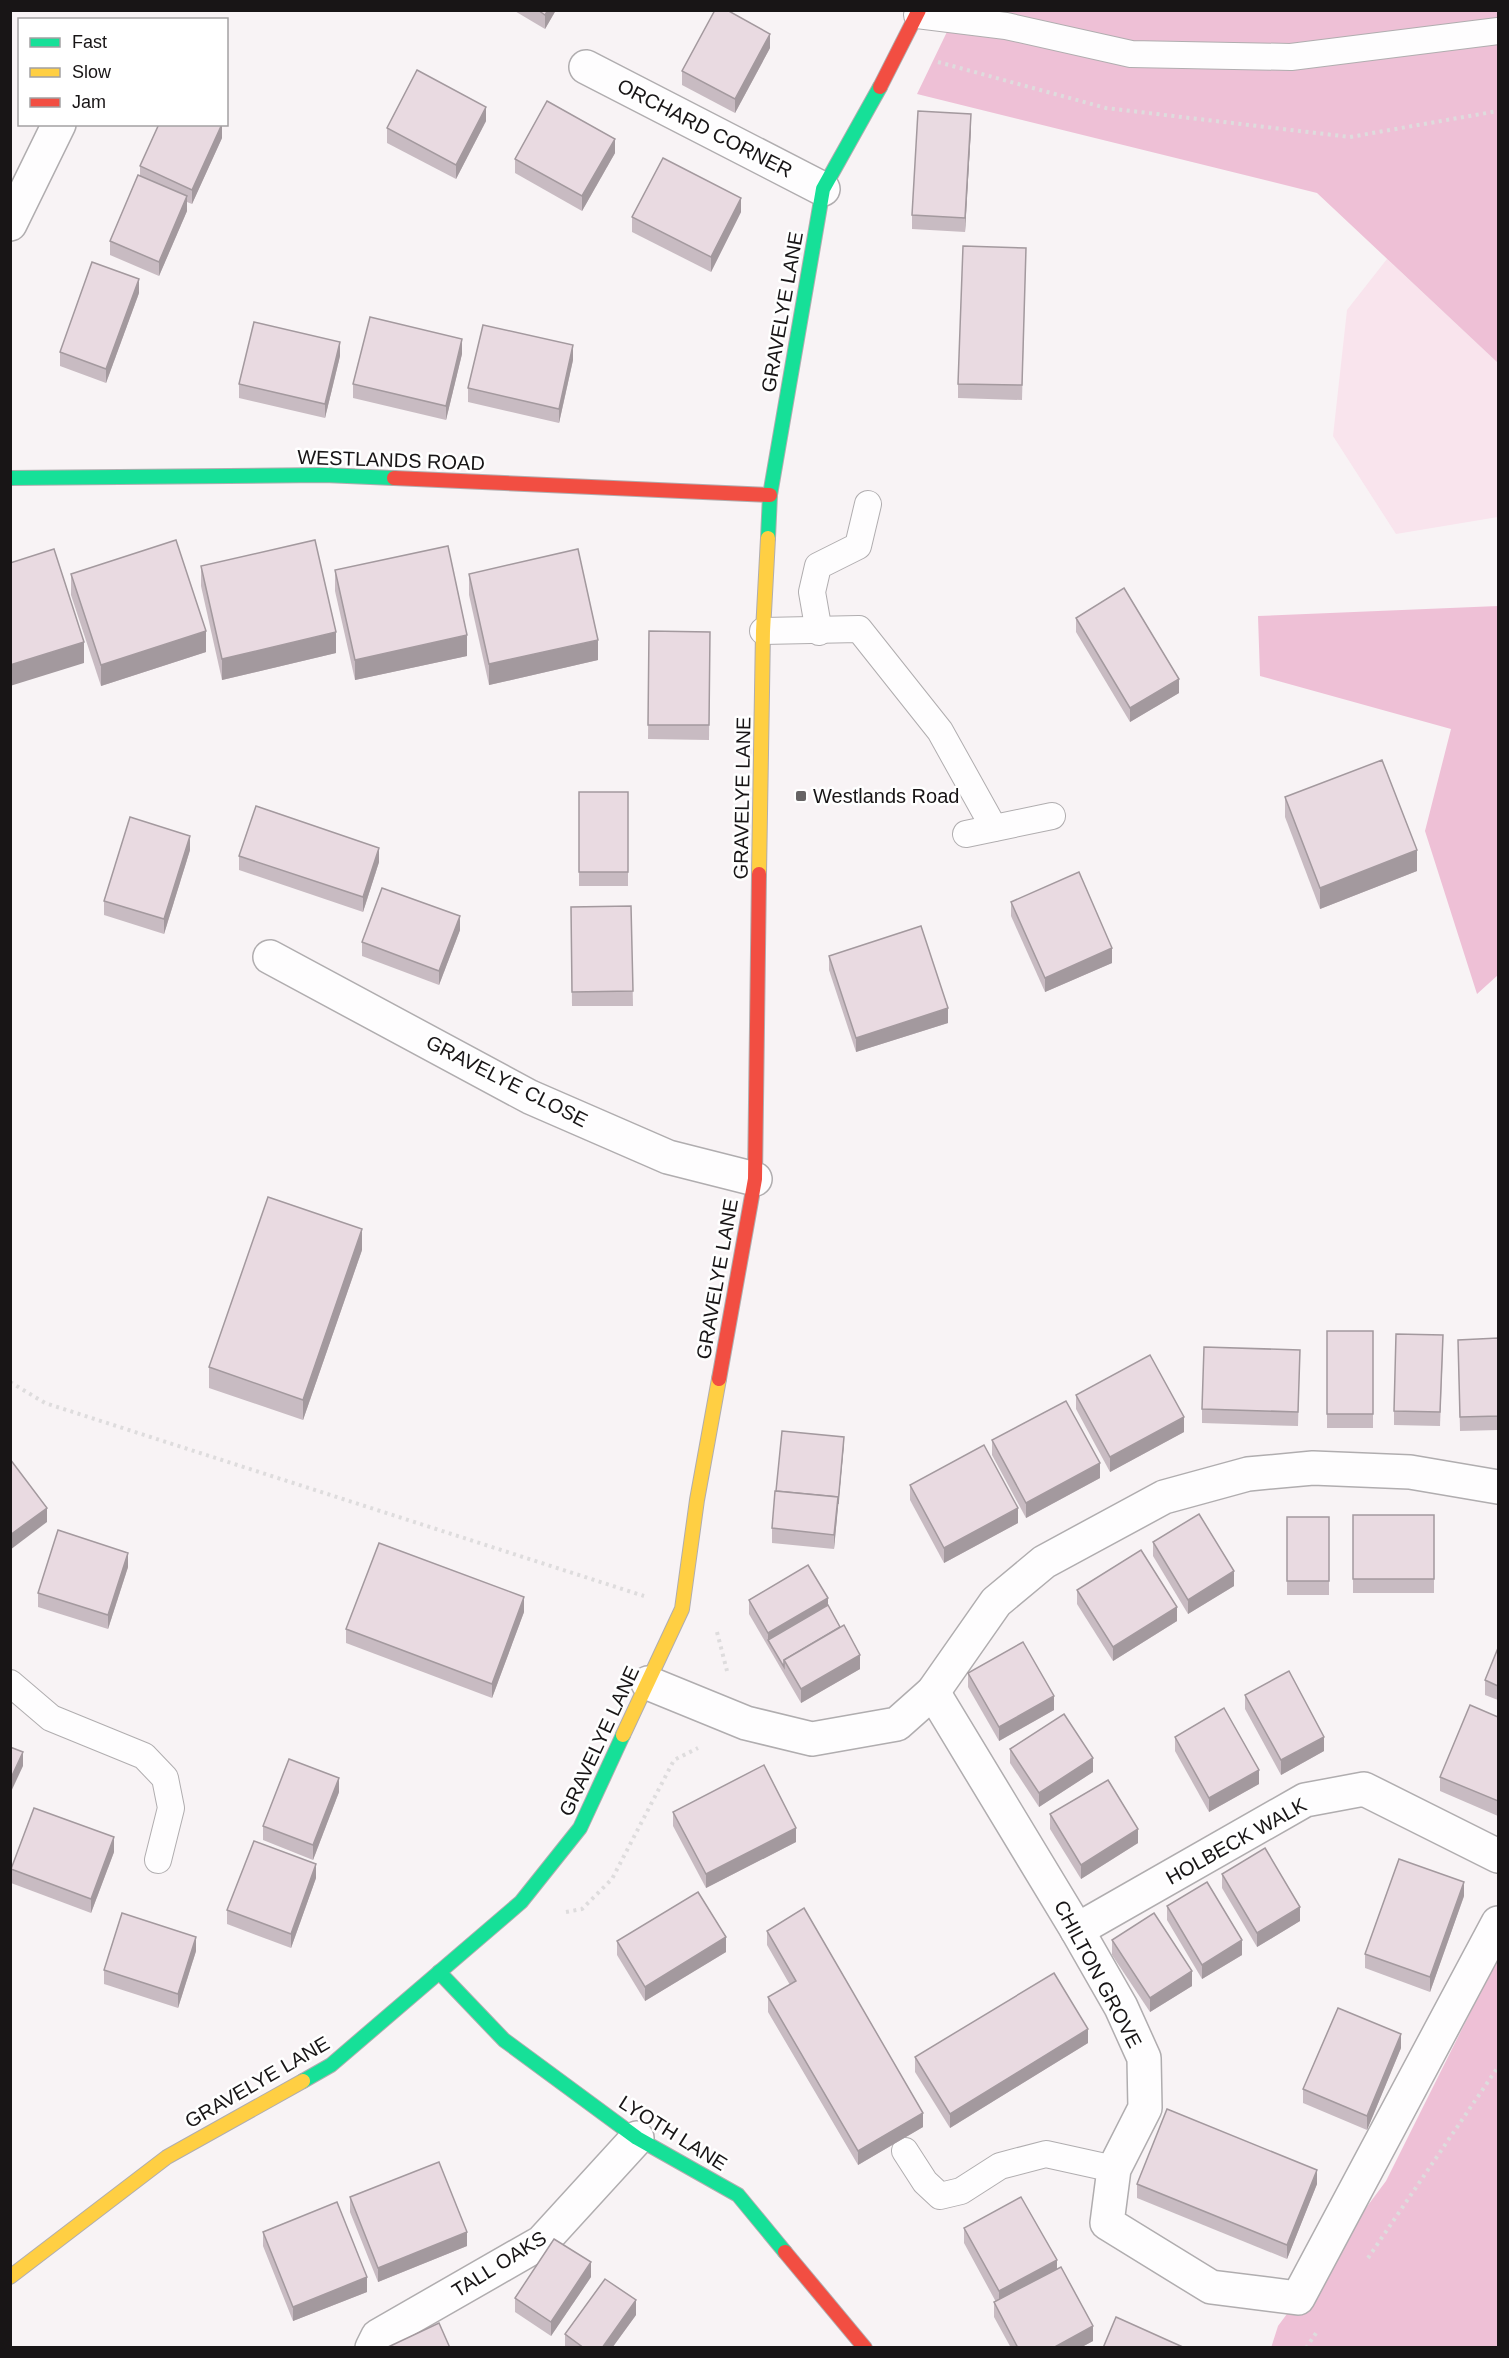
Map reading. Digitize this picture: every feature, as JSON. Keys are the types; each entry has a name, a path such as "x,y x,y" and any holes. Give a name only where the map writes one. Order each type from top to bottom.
{"street":[{"name":"GRAVELYE LANE","path":"10,2277 167,2157 331,2065 521,1902 580,1828 682,1609 697,1500 755,1179 763,631 770,495 823,189 900,52 918,13"},
{"name":"ORCHARD CORNER","path":"586,67 823,189"},
{"path":"10,224 58,126"},
{"name":"WESTLANDS ROAD","path":"10,478 324,475 770,495"},
{"name":"GRAVELYE CLOSE","path":"270,957 530,1097 668,1158 755,1179"},
{"path":"648,1683 746,1723 812,1739 897,1724 933,1692 996,1602 1044,1562 1164,1497 1248,1474 1313,1468 1410,1472 1498,1487"},
{"name":"CHILTON GROVE","path":"933,1692 1077,1930 1121,2007 1144,2058 1145,2108 1114,2169 1107,2223 1211,2287 1298,2298 1498,1923"},
{"name":"HOLBECK WALK","path":"1077,1930 1305,1800 1364,1789 1498,1856"},
{"name":"LYOTH LANE","path":"439,1972 504,2040 637,2138 738,2195 865,2348"},
{"name":"TALL OAKS","path":"372,2348 378,2336 542,2242 637,2138"}],"lane":[{"path":"918,13 1006,26 1131,54 1291,57 1498,32"},
{"path":"819,632 812,592 818,566 858,546 868,504"},
{"path":"763,631 819,632 859,629 940,731 994,828"},
{"path":"966,834 1052,816"},
{"path":"10,1683 51,1718 144,1756 165,1778 171,1808 158,1860"},
{"path":"905,2151 925,2182 940,2196 961,2191 1000,2166 1046,2154 1114,2169"}],"path":[{"path":"900,52 1106,108 1350,137 1498,111"},
{"path":"10,1382 45,1403 682,1609"},
{"path":"1365,2262 1498,2067"},
{"path":"1306,2348 1319,2328"}],"shaded area":[{"path":"957,11 1498,11 1498,363 1317,193 917,94"},
{"path":"1387,259 1498,363 1498,517 1396,534 1333,436 1347,310"},
{"path":"1498,606 1498,975 1477,994 1425,831 1451,729 1260,676 1258,616"},
{"path":"1498,1957 1498,2347 1271,2348 1278,2326 1386,2181"}],"building":[{"path":"538,10 548,10 545,15"},
{"path":"715,10 727,10 770,34 735,99 682,71"},
{"path":"417,70 486,107 456,165 387,128"},
{"path":"547,101 615,139 582,196 515,159"},
{"path":"918,111 971,114 965,218 912,215"},
{"path":"158,126 221,126 192,190 140,166"},
{"path":"663,158 741,198 711,257 632,217"},
{"path":"138,175 187,196 159,262 110,241"},
{"path":"963,246 1026,248 1022,385 958,384"},
{"path":"92,262 139,279 106,369 60,352"},
{"path":"370,317 462,339 446,406 353,384"},
{"path":"254,322 340,342 325,404 239,384"},
{"path":"483,325 573,345 559,409 468,388"},
{"path":"176,540 206,631 101,665 71,574"},
{"path":"315,540 336,632 222,659 201,566"},
{"path":"448,546 467,635 355,660 335,570"},
{"path":"54,549 84,642 10,665 10,563"},
{"path":"578,549 598,640 489,664 469,574"},
{"path":"1124,588 1179,679 1130,708 1076,618"},
{"path":"649,631 710,632 709,725 648,725"},
{"path":"1382,760 1417,850 1320,888 1285,797"},
{"path":"579,792 628,792 628,872 579,872"},
{"path":"256,806 379,848 363,897 239,856"},
{"path":"130,817 190,836 164,919 104,901"},
{"path":"1079,872 1112,948 1045,978 1011,902"},
{"path":"382,888 460,916 439,971 362,942"},
{"path":"631,906 633,991 572,992 571,907"},
{"path":"921,926 948,1008 856,1038 829,956"},
{"path":"268,1197 362,1229 303,1400 209,1367"},
{"path":"1327,1331 1373,1331 1373,1414 1327,1414"},
{"path":"1396,1334 1443,1335 1440,1412 1394,1411"},
{"path":"1498,1338 1498,1416 1460,1417 1458,1340"},
{"path":"1204,1347 1300,1350 1298,1412 1202,1409"},
{"path":"1150,1355 1184,1417 1110,1457 1076,1395"},
{"path":"1066,1401 1100,1463 1026,1503 992,1440"},
{"path":"782,1431 844,1437 838,1504 838,1497 776,1491"},
{"path":"984,1445 1018,1508 944,1548 910,1485"},
{"path":"10,1459 47,1508 10,1535"},
{"path":"775,1491 838,1497 834,1535 772,1528"},
{"path":"1199,1514 1234,1571 1188,1600 1153,1542"},
{"path":"1353,1515 1434,1515 1434,1579 1353,1579"},
{"path":"1287,1517 1329,1517 1329,1581 1287,1581"},
{"path":"58,1530 128,1553 108,1615 38,1593"},
{"path":"379,1543 524,1597 492,1684 346,1629"},
{"path":"1141,1550 1177,1607 1113,1647 1077,1590"},
{"path":"808,1565 828,1598 768,1633 749,1600"},
{"path":"828,1605 840,1627 784,1660 784,1667 768,1640"},
{"path":"844,1625 860,1655 801,1689 784,1660"},
{"path":"1023,1642 1054,1696 999,1727 968,1673"},
{"path":"1498,1648 1498,1686 1485,1680"},
{"path":"1289,1671 1324,1737 1281,1760 1245,1695"},
{"path":"1470,1705 1498,1717 1498,1801 1440,1777"},
{"path":"1224,1708 1259,1770 1209,1798 1175,1737"},
{"path":"1064,1714 1093,1758 1039,1793 1010,1749"},
{"path":"10,1747 23,1752 10,1780"},
{"path":"289,1759 339,1778 313,1845 263,1826"},
{"path":"764,1765 796,1828 706,1874 673,1812"},
{"path":"1108,1780 1138,1829 1081,1865 1050,1814"},
{"path":"34,1808 114,1837 91,1899 11,1869"},
{"path":"254,1841 316,1864 291,1934 227,1910"},
{"path":"1265,1848 1300,1907 1257,1933 1222,1874"},
{"path":"1399,1859 1464,1882 1430,1977 1365,1954"},
{"path":"1207,1882 1242,1940 1202,1965 1167,1906"},
{"path":"698,1892 726,1937 645,1987 617,1941"},
{"path":"804,1908 923,2113 858,2151 768,1997 796,1981 767,1931"},
{"path":"122,1913 196,1937 178,1994 104,1970"},
{"path":"1154,1913 1192,1971 1150,1998 1112,1940"},
{"path":"1054,1973 1088,2029 950,2114 915,2057"},
{"path":"1338,2008 1401,2034 1367,2116 1303,2089"},
{"path":"1167,2109 1317,2170 1287,2245 1137,2184"},
{"path":"439,2162 467,2232 378,2268 350,2197"},
{"path":"1021,2197 1057,2260 999,2291 964,2228"},
{"path":"337,2202 367,2277 293,2307 263,2232"},
{"path":"554,2239 591,2262 551,2322 515,2298"},
{"path":"1061,2267 1093,2326 1053,2348 1018,2348 994,2302"},
{"path":"605,2279 636,2300 602,2348 584,2348 565,2334"},
{"path":"1116,2317 1185,2348 1103,2348"},
{"path":"439,2323 450,2348 386,2348"}],"traffic: fast":[{"path":"768,538 770,495 823,189 880,87"},
{"path":"10,478 324,475 394,478"},
{"path":"303,2081 331,2065 521,1902 580,1828 623,1735"},
{"path":"439,1972 504,2040 637,2138 738,2195 785,2252"}],"traffic: slow":[{"path":"759,874 763,631 768,538"},
{"path":"623,1735 682,1609 697,1500 719,1379"},
{"path":"10,2277 167,2157 303,2081"}],"traffic: jam":[{"path":"880,87 919,10"},
{"path":"394,478 770,495"},
{"path":"719,1379 755,1179 759,874"},
{"path":"785,2252 865,2348"}],"place":[{"name":"Westlands Road","path":"801,796"}]}
